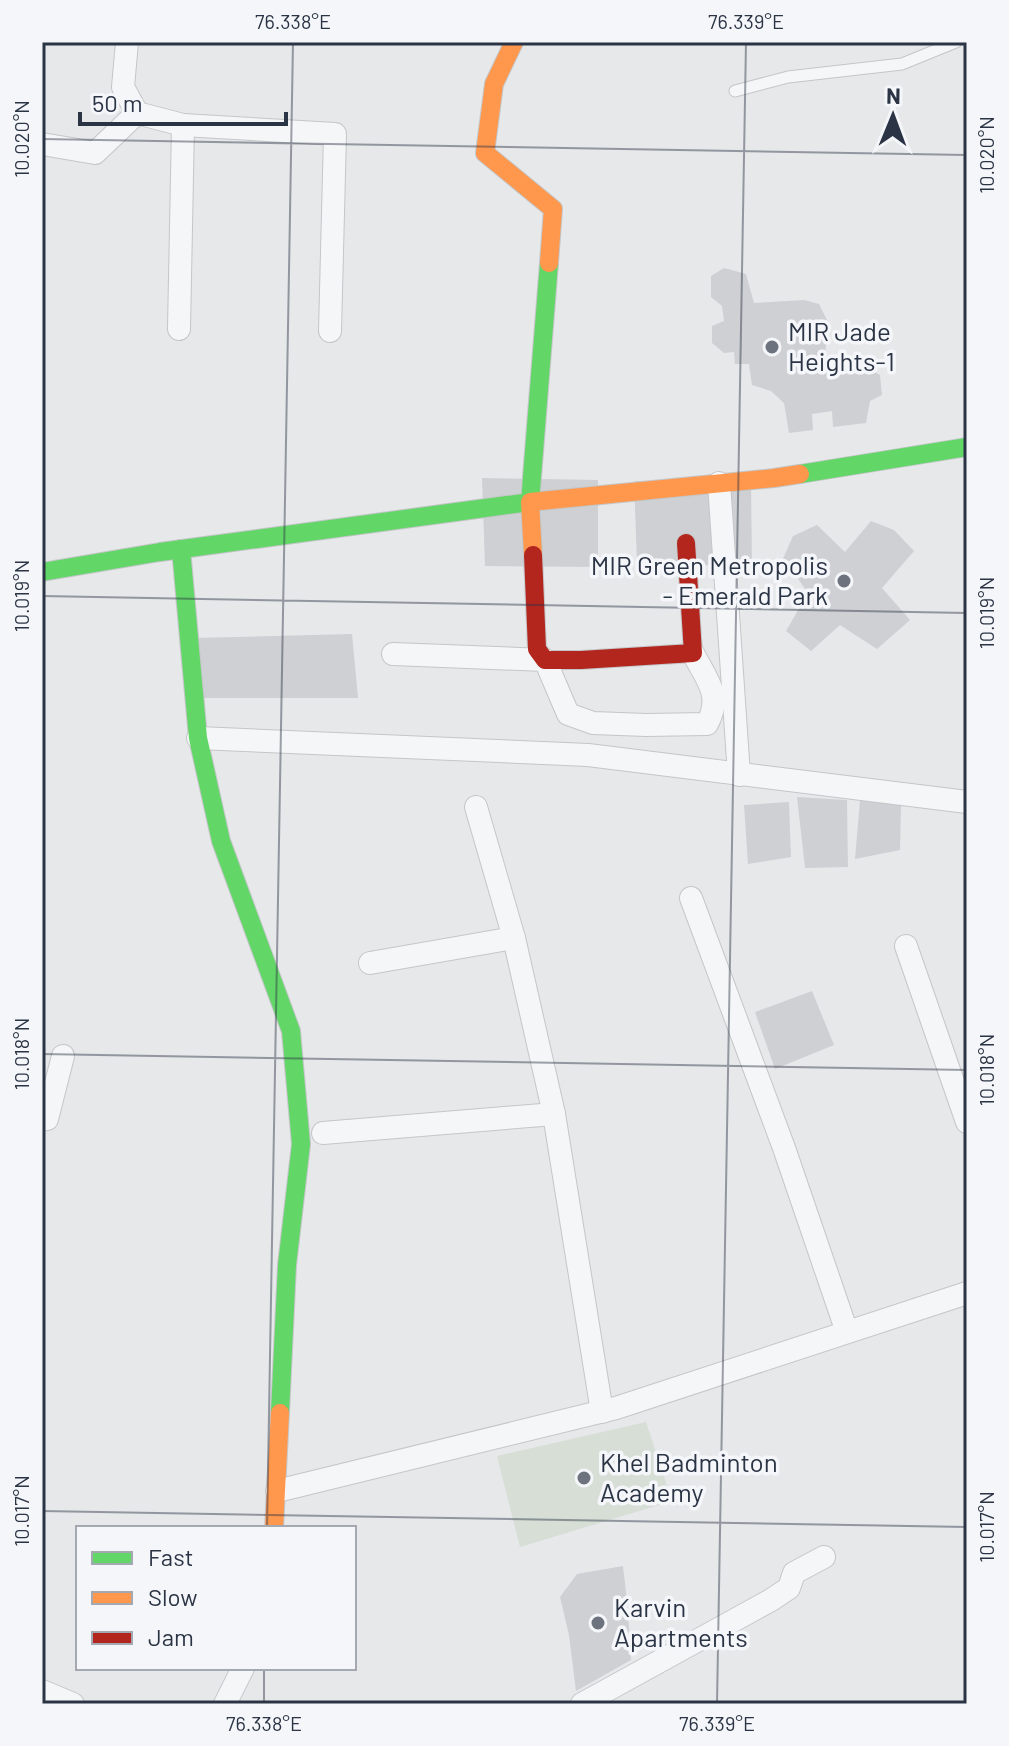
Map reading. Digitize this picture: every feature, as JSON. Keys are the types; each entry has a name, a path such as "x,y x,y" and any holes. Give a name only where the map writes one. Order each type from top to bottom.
{"street":[{"path":"127,42 123,87 137,113 183,125 335,134 330,331"},
{"path":"514,42 494,84 485,153 553,209 530,502 537,649 545,660 568,714 593,723 707,724 715,697 693,653 686,543"},
{"path":"42,144 95,153 137,113"},
{"path":"179,329 183,125"},
{"path":"42,572 181,549 530,502 774,478 967,447"},
{"path":"719,483 739,775"},
{"path":"181,549 198,738 221,841 291,1031 301,1144 287,1265 274,1526"},
{"path":"393,654 581,660 693,653"},
{"path":"198,738 588,755 967,802"},
{"path":"476,807 514,938 554,1114 602,1412"},
{"path":"691,898 784,1148 847,1332"},
{"path":"370,963 514,938"},
{"path":"906,946 967,1122"},
{"path":"42,1120 47,1119 63,1056"},
{"path":"323,1133 554,1114"},
{"path":"277,1491 602,1412 967,1293"},
{"path":"582,1704 771,1600 789,1588 794,1573 824,1557"},
{"path":"225,1704 242,1670"},
{"path":"42,1691 73,1704"}],"lane":[{"path":"735,91 788,77 902,64 956,42"}],"shaded area":[{"name":"Khel Badminton Academy","path":"646,1422 672,1501 520,1547 497,1456"}],"building":[{"name":"MIR Jade Heights-1","path":"724,268 746,274 754,303 804,300 819,304 829,324 825,353 835,364 857,362 880,375 882,395 870,401 866,423 833,427 832,411 812,414 813,430 789,433 784,403 771,391 752,385 749,364 735,364 734,352 724,353 712,343 712,326 724,321 722,306 711,297 711,276"},
{"path":"482,478 598,480 598,567 485,566"},
{"path":"751,480 752,567 637,562 634,481"},
{"name":"MIR Green Metropolis - Emerald Park","path":"871,521 894,530 914,551 882,588 910,620 877,649 840,625 811,651 786,631 808,593 782,561 793,536 817,525 845,552"},
{"path":"352,634 358,698 197,698 193,638"},
{"path":"797,797 847,800 848,867 805,868"},
{"path":"860,800 901,804 900,850 855,859"},
{"path":"789,802 791,857 748,864 744,805"},
{"path":"812,991 834,1045 775,1069 755,1012"},
{"name":"Karvin Apartments","path":"623,1566 631,1660 576,1691 569,1635 560,1597 577,1574"}],"traffic: fast":[{"path":"42,572 160,552 530,502 549,263"},
{"path":"800,474 967,447"},
{"path":"181,549 198,738 221,841 291,1031 301,1144 287,1265 280,1413"}],"traffic: slow":[{"path":"514,42 494,84 485,153 553,209 549,263"},
{"path":"533,555 530,502 800,474"},
{"path":"274,1526 280,1413"}],"traffic: jam":[{"path":"533,555 537,649 545,660 693,653 686,543"}],"place":[{"name":"MIR Jade Heights-1","path":"772,347"},
{"name":"MIR Green Metropolis - Emerald Park","path":"844,581"},
{"name":"Khel Badminton Academy","path":"584,1478"},
{"name":"Karvin Apartments","path":"598,1623"}]}
